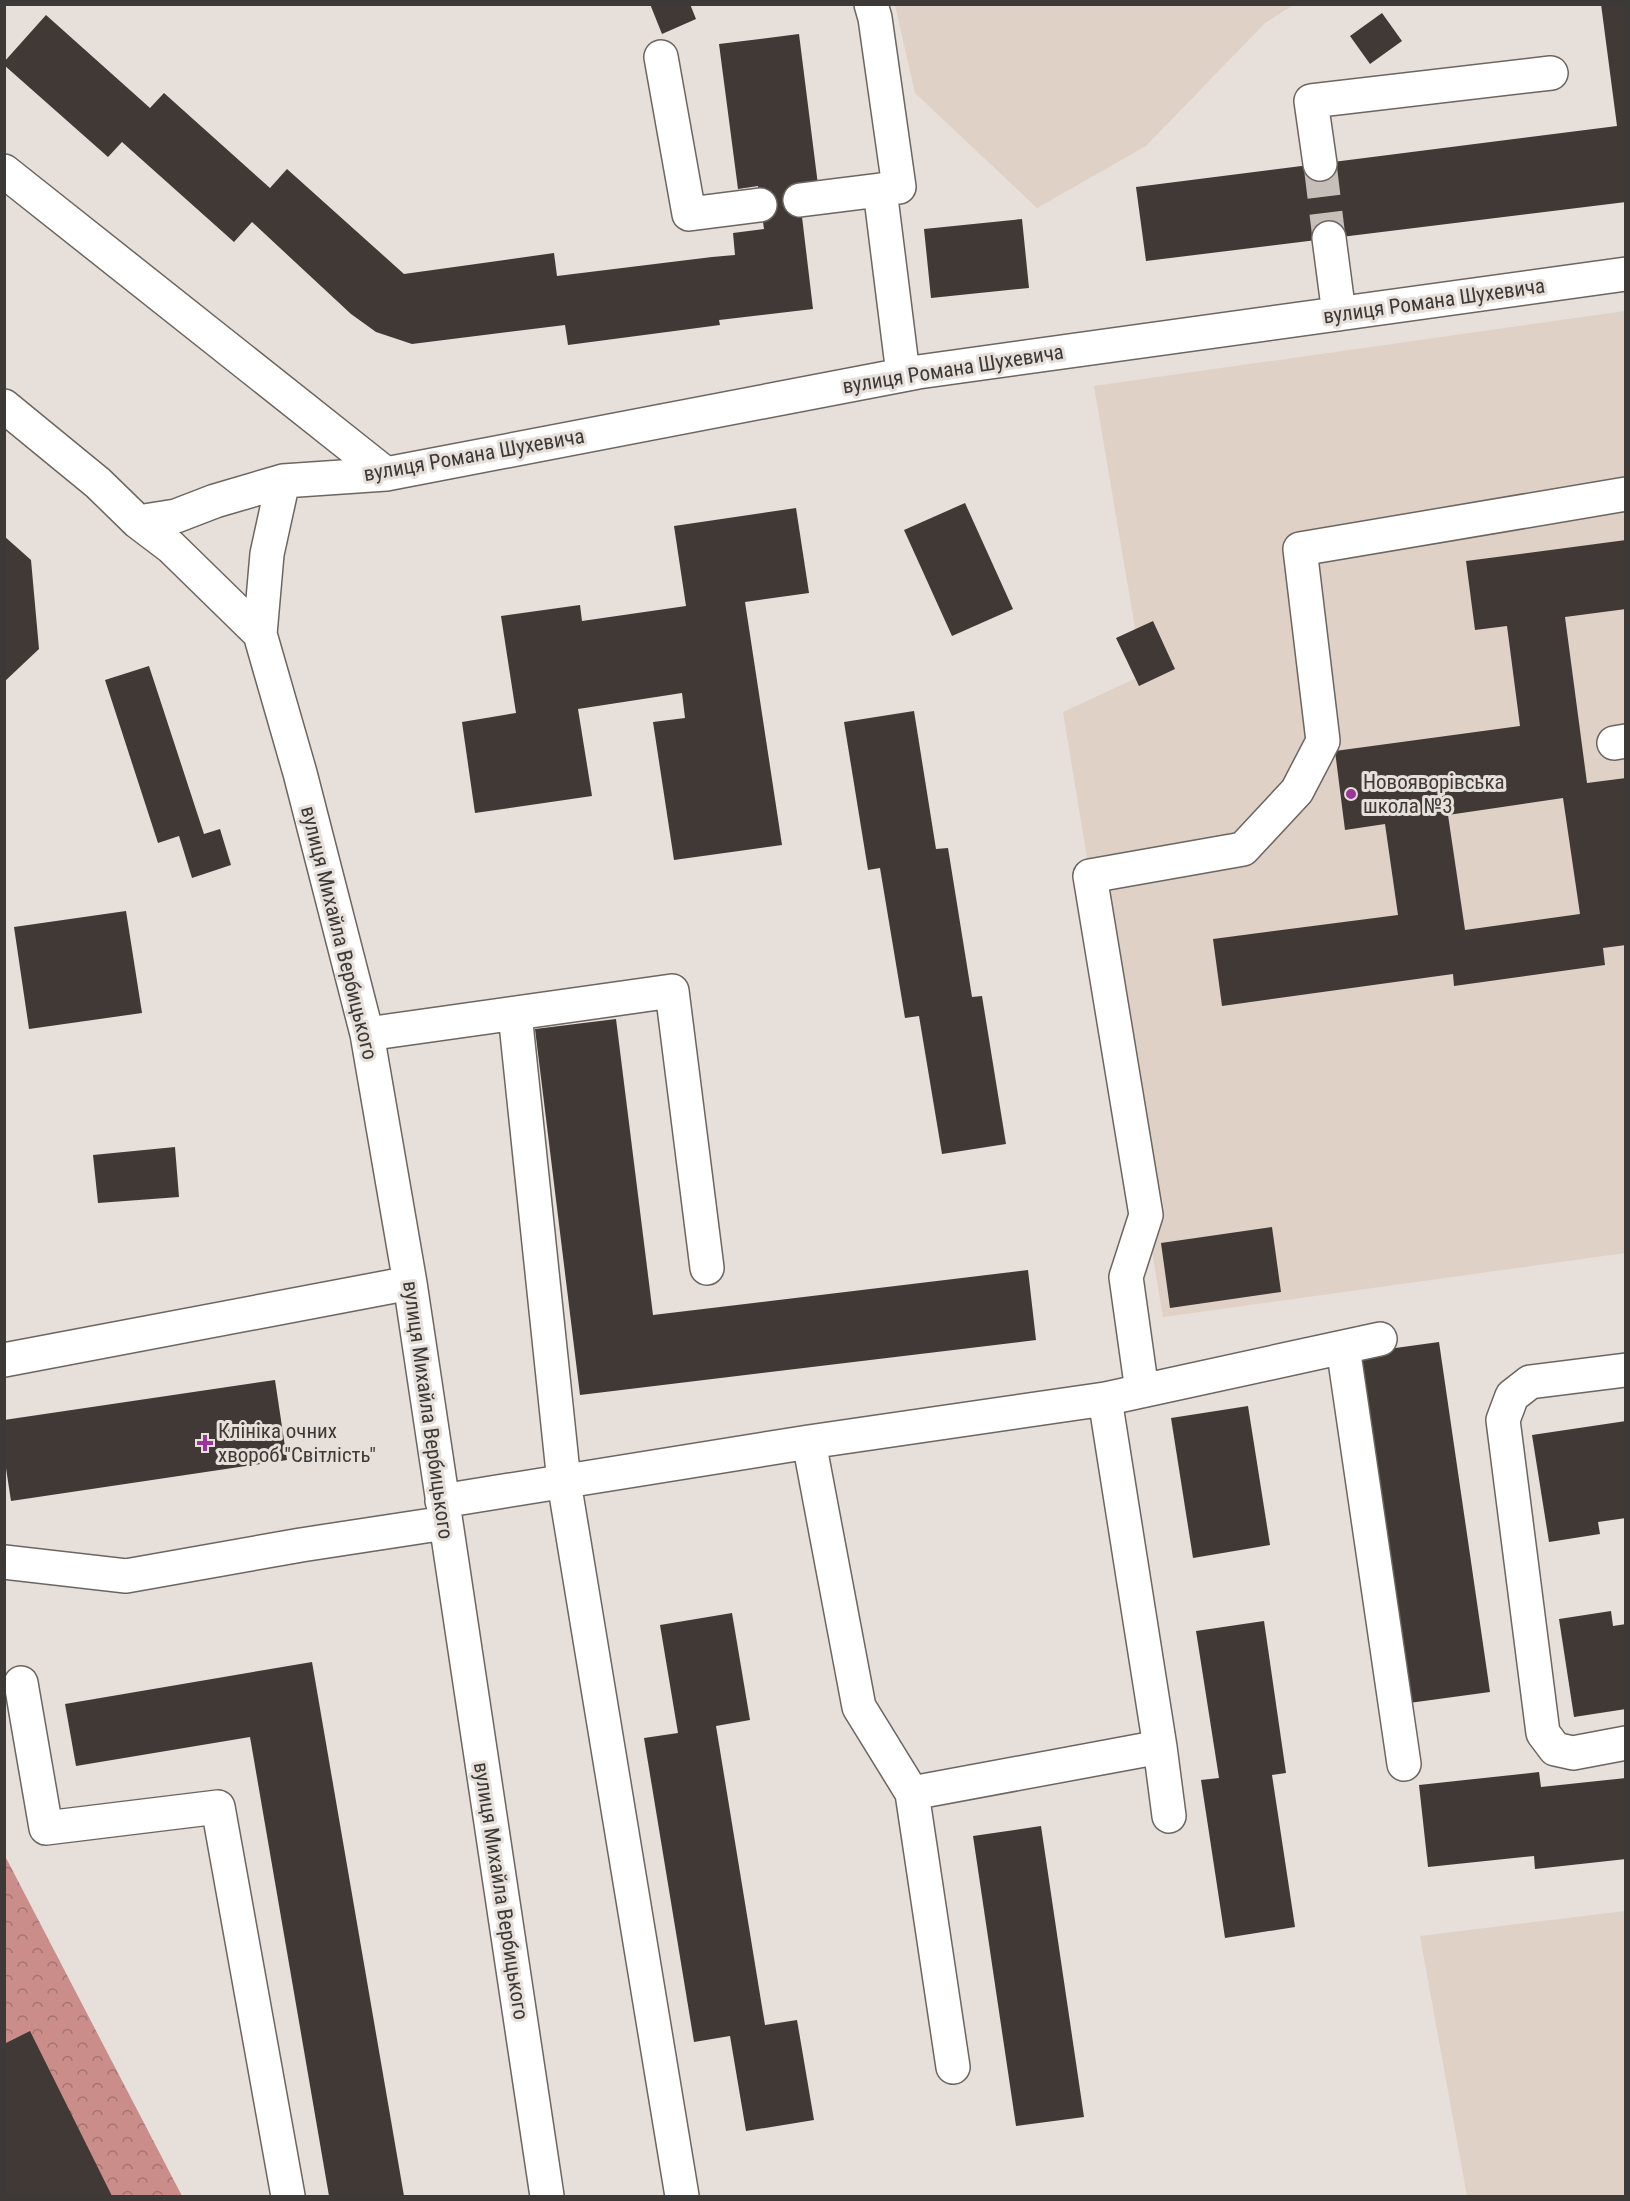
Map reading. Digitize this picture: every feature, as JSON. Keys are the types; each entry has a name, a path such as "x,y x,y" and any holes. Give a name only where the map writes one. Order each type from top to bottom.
{"street":[{"path":"800,200 899,187 875,18 871,4"},
{"path":"661,57 689,214 760,205"},
{"path":"1320,164 1311,101 1551,73"},
{"path":"4,171 386,474"},
{"path":"880,190 903,374"},
{"path":"1329,238 1340,314"},
{"name":"вулиця Романа Шухевича","path":"215,501 283,481 386,474 903,374 1626,274"},
{"name":"вулиця Михайла Вербицького","path":"4,406 98,483 138,522 171,547 260,634"},
{"path":"215,501 202,507 191,517 185,530 183,545 187,560 201,577 221,584 236,584 249,577 260,567 267,554 283,481"},
{"path":"1142,1391 1126,1277 1146,1215 1090,876 1243,849 1297,791 1323,741 1299,549 1626,494"},
{"path":"138,522 176,516 215,501 230,500 244,504 256,512 264,525 268,539 267,554"},
{"name":"вулиця Михайла Вербицького","path":"267,554 260,634 300,773 367,1034 410,1283 547,2196"},
{"path":"367,1034 672,991 707,1268"},
{"path":"515,1014 564,1482 682,2196"},
{"path":"4,1360 410,1283"},
{"path":"4,1563 126,1576 301,1545 564,1482 809,1442 1105,1399 1380,1339"},
{"path":"1343,1347 1404,1764"},
{"path":"1626,1370 1530,1382 1512,1396 1503,1420 1543,1733 1555,1749 1573,1753 1626,1743"},
{"path":"1105,1399 1169,1816"},
{"path":"809,1442 859,1707 912,1793 953,2067"},
{"path":"21,1683 46,1828 218,1807 288,2196"},
{"path":"912,1793 1160,1747"}],"shaded area":[{"path":"895,4 1293,5 1265,23 1146,146 1037,208 915,93"},
{"name":"Новояворівська школа №3","path":"1625,311 1625,1253 1163,1317 1063,712 1143,675 1094,386"},
{"path":"1625,1911 1625,2196 1467,2196 1420,1936"}],"green space":[{"path":"5,1856 182,2196 5,2196"}],"building":[{"path":"650,4 690,4 696,19 662,34"},
{"path":"1601,4 1626,4 1626,177 1624,177 1626,202 1146,261 1136,187 1617,126"},
{"path":"1382,13 1402,41 1370,64 1350,36"},
{"path":"46,15 150,108 164,93 270,188 287,169 404,274 554,253 557,276 735,255 733,233 764,229 758,186 738,189 719,44 799,34 818,185 800,200 813,309 719,320 720,325 568,345 565,325 412,344 376,332 351,314 252,222 234,242 122,142 108,157 4,65 4,62"},
{"path":"1022,219 1029,288 931,298 924,229"},
{"path":"965,503 1013,609 952,636 904,530"},
{"path":"796,508 809,593 745,602 782,845 674,860 653,722 685,718 682,693 578,709 592,796 475,813 462,722 516,713 501,616 580,605 582,621 686,606 674,526"},
{"path":"4,536 31,560 39,649 4,682"},
{"path":"1626,540 1626,609 1565,617 1587,783 1626,778 1626,945 1603,948 1605,965 1454,986 1453,974 1222,1006 1213,939 1398,915 1385,824 1345,830 1335,751 1520,726 1507,626 1475,630 1466,561","holes":["1563,798 1580,914 1465,930 1448,815"]},
{"path":"1153,621 1175,669 1139,686 1116,638"},
{"path":"149,666 204,834 220,829 231,865 192,878 179,836 158,843 105,680"},
{"path":"914,711 936,849 948,848 972,997 982,996 1006,1144 942,1154 919,1016 905,1018 880,868 868,870 844,722"},
{"path":"126,911 142,1013 29,1029 14,927"},
{"path":"616,1019 653,1315 1028,1270 1036,1340 580,1395 535,1029"},
{"path":"175,1147 179,1197 98,1203 93,1155"},
{"path":"1272,1227 1281,1292 1170,1308 1161,1243"},
{"path":"1439,1342 1490,1692 1409,1703 1359,1353"},
{"path":"275,1380 287,1460 11,1501 4,1455 4,1420"},
{"path":"1248,1406 1270,1545 1193,1558 1171,1418"},
{"path":"1626,1421 1626,1518 1598,1522 1600,1534 1549,1542 1532,1435"},
{"path":"1611,1611 1613,1626 1626,1624 1626,1709 1574,1717 1559,1619"},
{"path":"732,1613 750,1720 716,1726 765,2025 797,2020 814,2120 746,2131 730,2036 694,2042 644,1738 678,1733 660,1625"},
{"path":"1264,1621 1286,1773 1272,1775 1295,1927 1225,1938 1201,1780 1219,1778 1196,1631"},
{"path":"312,1662 404,2196 329,2196 250,1737 76,1766 65,1704"},
{"path":"1539,1772 1541,1787 1626,1778 1626,1859 1535,1869 1534,1856 1428,1867 1419,1785"},
{"path":"1041,1826 1084,2117 1016,2126 973,1836"},
{"path":"30,2031 112,2196 4,2196 4,2044"}],"tunnel":[{"path":"1320,164 1329,238"}],"place":[{"name":"Новояворівська школа №3","path":"1351,794"},
{"name":"Клініка очних хвороб \"Світлість\"","path":"205,1443"}]}
